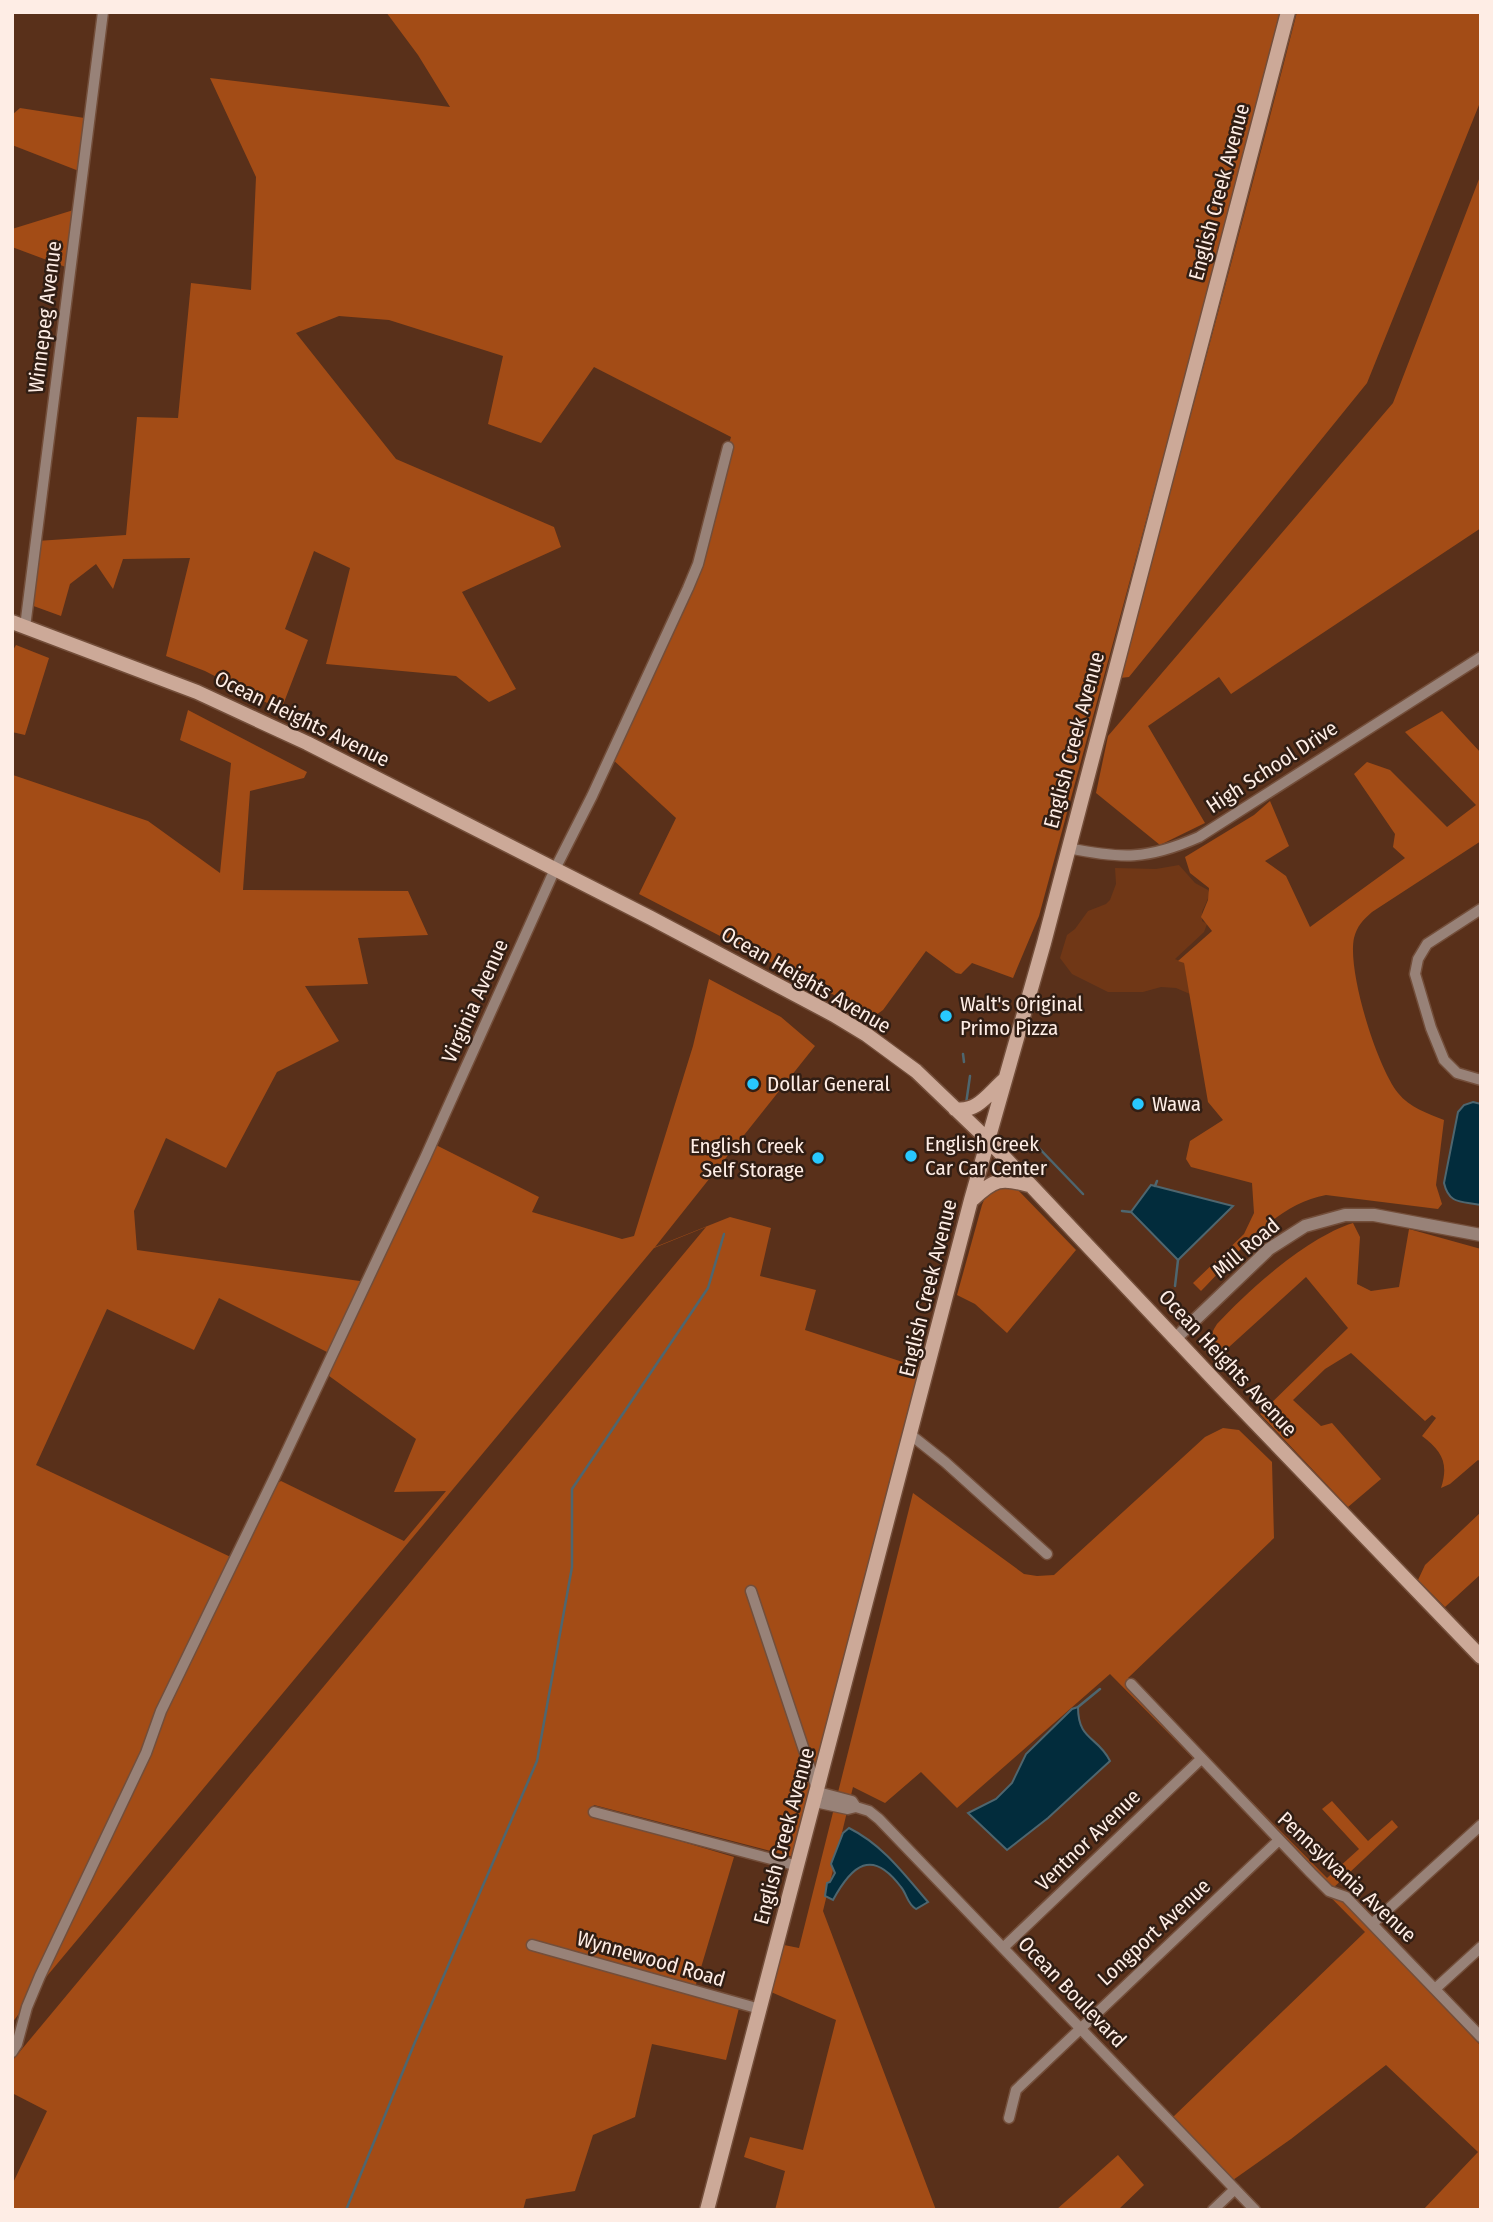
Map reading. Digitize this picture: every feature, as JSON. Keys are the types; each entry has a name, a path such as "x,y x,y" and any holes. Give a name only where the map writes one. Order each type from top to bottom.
{"main road":[{"name":"English Creek Avenue","path":"707,2210 971,1200 1068,848 1288,12"},
{"name":"Ocean Heights Avenue","path":"18,624 197,692 307,743 834,1015 906,1064 988,1140 1481,1657"},
{"path":"955,1109 965,1111 975,1107 1005,1079"},
{"path":"971,1200 986,1186 997,1181 1007,1179 1030,1185"}],"street":[{"name":"Winnepeg Avenue","path":"18,624 103,12"},
{"name":"Virginia Avenue","path":"12,2052 40,1976 146,1753 162,1711 425,1158 555,869 698,564 728,447"},
{"name":"High School Drive","path":"1068,848 1130,857 1165,851 1199,837 1481,657"},
{"path":"1481,909 1427,944 1418,959 1415,974 1444,1060 1457,1073 1481,1080"},
{"name":"Mill Road","path":"1176,1338 1269,1249 1305,1226 1323,1219 1345,1214 1374,1215 1481,1235"},
{"path":"911,1436 945,1462 1047,1555"},
{"path":"751,1591 817,1797"},
{"name":"Pennsylvania Avenue","path":"1130,1684 1278,1841 1329,1891 1346,1897 1373,1923 1481,2037"},
{"name":"Ventnor Avenue","path":"1003,1948 1200,1759"},
{"name":"Ocean Boulevard","path":"817,1797 848,1809 856,1807 869,1811 879,1819 1255,2210"},
{"path":"594,1812 798,1866"},
{"path":"1373,1923 1481,1825"},
{"name":"Longport Avenue","path":"1009,2118 1016,2090 1278,1841"},
{"name":"Wynnewood Road","path":"532,1945 760,2010"},
{"path":"1435,1989 1481,1947"},
{"path":"1213,2210 1235,2189"}],"shaded area":[{"path":"386,12 1281,12 1039,916 1013,978 972,963 961,974 956,973 926,951 883,1010 876,1015 867,1015 834,995 639,894 676,818 610,757 696,565 731,437 594,367 541,443 488,424 503,356 389,320 339,316 296,333 396,459 554,527 561,547 462,592 516,689 489,702 456,676 326,664 350,568 314,551 285,629 308,640 281,710 205,671 166,656 190,558 123,559 113,589 96,564 70,584 61,616 28,604 37,541 126,535 137,417 178,418 191,283 251,290 256,177 210,78 450,107 418,55"},
{"path":"1297,12 1481,12 1481,100 1367,383 1129,677 1120,678 1232,262"},
{"path":"20,108 91,119 84,173 12,145 12,115"},
{"path":"1481,174 1481,528 1231,694 1219,677 1148,726 1205,823 1160,845 1096,793 1108,736 1393,403"},
{"path":"80,208 71,269 12,247 12,229"},
{"path":"16,645 49,658 25,735 12,732 12,652"},
{"path":"188,710 307,772 304,778 250,791 243,890 408,891 428,935 358,938 368,984 305,986 339,1041 277,1072 226,1168 166,1138 134,1211 137,1250 367,1282 432,1143 539,1197 532,1212 622,1239 634,1236 693,1046 709,979 781,1017 815,1046 655,1247 730,1217 771,1228 760,1276 816,1290 805,1330 921,1368 794,1857 594,1805 589,1814 734,1857 694,1991 740,2004 726,2060 652,2044 635,2117 593,2135 575,2191 526,2199 523,2210 12,2210 12,2185 47,2111 12,2093 12,2061 706,1227 654,1248 47,1976 12,2023 12,778 13,775 148,821 220,873 231,763 180,740","holes":["219,1298 333,1355 325,1373 416,1439 394,1492 446,1491 404,1541 281,1481 271,1487 237,1560 36,1465 107,1309 194,1350"]},
{"path":"1442,711 1481,753 1481,841 1372,912 1357,930 1353,953 1359,995 1373,1041 1390,1080 1408,1103 1444,1120 1436,1185 1442,1204 1438,1209 1326,1195 1307,1200 1289,1209 1257,1233 1201,1291 1193,1283 1244,1234 1254,1213 1252,1183 1191,1167 1186,1159 1190,1141 1223,1120 1208,1102 1184,963 1178,961 1212,931 1201,917 1208,900 1209,888 1190,873 1185,857 1254,815 1270,801 1289,846 1265,861 1286,876 1310,927 1405,858 1393,847 1395,834 1354,774 1367,762 1390,770 1447,827 1476,805 1405,732"},
{"path":"1179,865 1195,883 1210,894 1202,912 1202,921 1207,924 1204,932 1175,959 1184,963 1190,994 1176,988 1161,987 1143,992 1108,992 1072,974 1060,958 1067,935 1088,911 1110,900 1116,884 1115,868 1156,869"},
{"path":"996,1187 1016,1188 1076,1250 1007,1333 975,1304 957,1295 982,1205 986,1195"},
{"path":"1353,1223 1360,1237 1357,1284 1371,1291 1399,1287 1409,1229 1481,1249 1481,1462 1478,1460 1450,1484 1441,1488 1444,1471 1442,1458 1435,1447 1422,1436 1436,1418 1432,1415 1425,1421 1351,1353 1325,1369 1293,1400 1321,1426 1332,1423 1381,1479 1348,1507 1260,1414 1348,1328 1306,1277 1218,1357 1210,1341 1217,1324 1262,1280 1317,1240"},
{"path":"1223,1428 1239,1430 1272,1462 1274,1538 1128,1678 1201,1759 1253,1803 1327,1878 1359,1849 1322,1809 1332,1801 1368,1841 1392,1820 1398,1827 1332,1889 1481,2046 1481,2210 1423,2210 1478,2152 1386,2065 1233,2180 1173,2117 1365,1932 1110,1674 957,1808 921,1772 885,1803 853,1787 823,1911 936,2210 775,2210 785,2171 744,2157 750,2137 803,2150 836,2020 771,1992 784,1945 799,1948 913,1493 1024,1574 1054,1575 1205,1437"},
{"path":"1481,1512 1481,1574 1445,1607 1418,1580 1425,1565"},
{"path":"1118,2155 1144,2185 1118,2210 1056,2210"}],"water":[{"path":"1473,1102 1481,1104 1481,1205 1453,1199 1444,1183 1458,1112 1464,1105"},
{"path":"1151,1185 1233,1206 1178,1260 1131,1212"},
{"path":"1078,1707 1081,1726 1110,1761 1048,1818 1007,1850 968,1813 996,1799 1012,1783 1026,1754 1072,1709"},
{"path":"849,1828 883,1852 928,1902 916,1909 891,1875 872,1865 855,1870 833,1900 825,1896 827,1883 835,1873 831,1864 843,1833"}],"waterway":[{"path":"963,1054 964,1062"},
{"path":"966,1104 970,1076"},
{"path":"1037,1140 1037,1146 1083,1194"},
{"path":"1155,1186 1157,1181"},
{"path":"1122,1211 1131,1212"},
{"path":"346,2210 415,2042 537,1761 572,1567 572,1489 708,1288 724,1234"},
{"path":"1175,1286 1178,1260"},
{"path":"1078,1707 1100,1689"}],"place":[{"name":"Walt's Original Primo Pizza","path":"946,1016"},
{"name":"Dollar General","path":"753,1084"},
{"name":"Wawa","path":"1138,1104"},
{"name":"English Creek Car Car Center","path":"911,1156"},
{"name":"English Creek Self Storage","path":"818,1158"}]}
